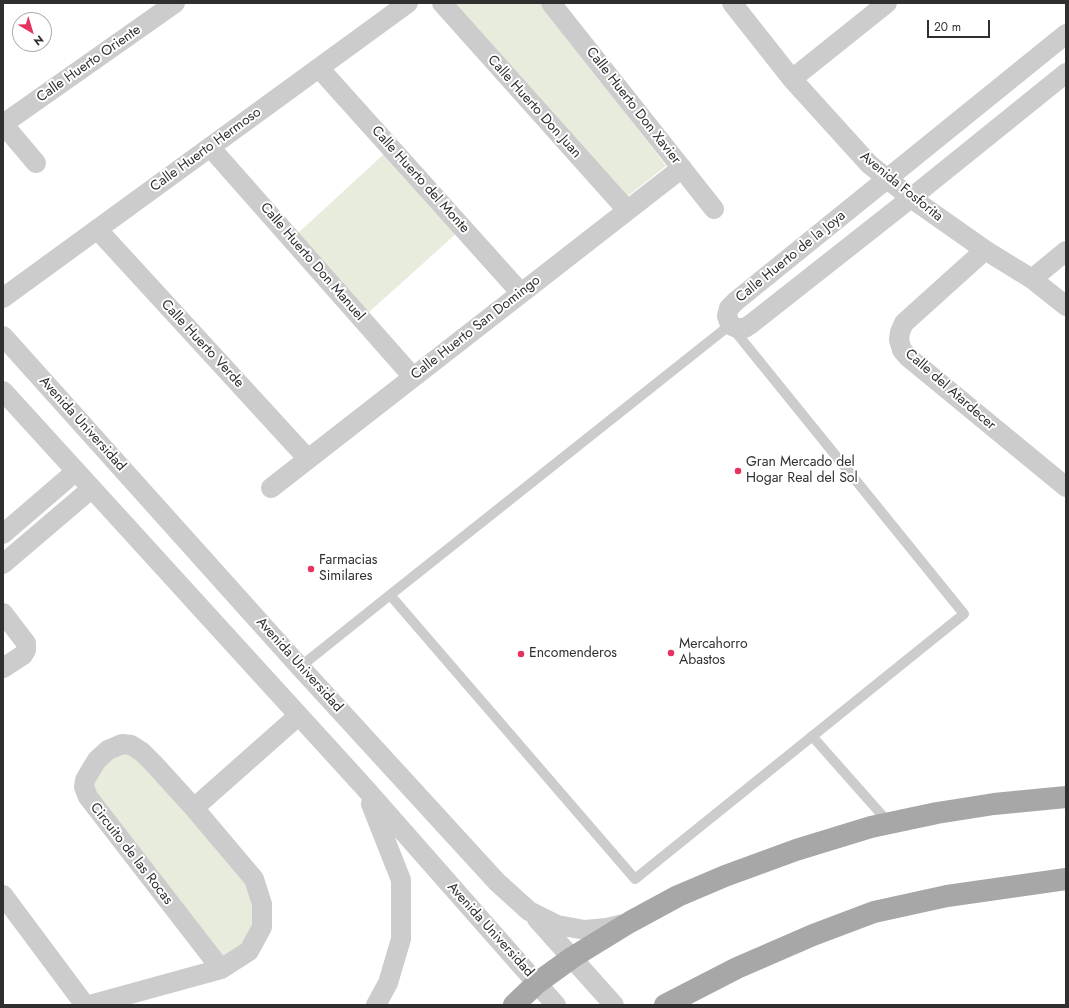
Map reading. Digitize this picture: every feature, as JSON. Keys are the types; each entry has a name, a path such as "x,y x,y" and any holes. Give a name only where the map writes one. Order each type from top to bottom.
{"main road":[{"path":"514,1005 537,982 573,957 630,922 678,896 732,873 796,850 890,823 994,804 1066,797"},
{"path":"665,1005 737,968 813,934 874,912 947,896 1066,879"}],"street":[{"name":"Calle Huerto Oriente","path":"3,124 175,3"},
{"name":"Calle Huerto Hermoso","path":"3,298 408,3"},
{"name":"Calle Huerto Don Juan","path":"442,3 627,210"},
{"name":"Calle Huerto Don Xavier","path":"551,3 714,209"},
{"name":"Avenida Fosforita","path":"732,3 792,79 850,145 887,179 911,198 985,250 1032,279 1066,306"},
{"path":"792,79 887,3"},
{"name":"Calle Huerto de la Joya","path":"1066,34 736,301 729,308 727,316 730,324 737,328 745,328 751,324 1066,74"},
{"name":"Calle Huerto del Monte","path":"319,68 521,293"},
{"path":"3,124 36,163"},
{"name":"Calle Huerto Don Manuel","path":"210,147 413,377"},
{"name":"Calle Huerto San Domingo","path":"271,488 682,168"},
{"name":"Calle Huerto Verde","path":"97,229 308,459"},
{"name":"Calle del Atardecer","path":"985,250 904,323 900,332 899,340 902,350 908,357 1066,487"},
{"path":"1032,279 1066,251"},
{"name":"Avenida Universidad","path":"3,336 300,667 497,882 529,911 557,925 585,930 606,928 630,922"},
{"name":"Avenida Universidad","path":"3,391 75,472 364,787 556,1005"},
{"path":"3,534 75,472"},
{"path":"3,564 91,489"},
{"path":"3,613 26,643 26,650 23,655 3,668"},
{"path":"194,808 298,716"},
{"name":"Circuito de las Rocas","path":"90,1005 221,969 249,951 262,927 262,904 254,879 194,808 154,764 142,752 131,745 122,744 108,750 97,760 85,780 84,787 88,797 221,969"},
{"path":"364,787 387,763"},
{"name":"Avenida Universidad","path":"364,787 387,840 401,880 401,938 388,983 376,1005"},
{"path":"3,895 85,1005"},
{"path":"529,911 573,957 614,1005"}],"lane":[{"path":"300,667 390,595 730,324 964,614 635,879 390,595"},
{"path":"812,736 890,823"}],"shaded area":[{"path":"453,3 541,3 666,166 623,200"},
{"path":"385,153 458,232 368,313 297,234"},
{"path":"128,750 250,881 259,924 246,950 221,962 90,795 90,780 108,754"}],"place":[{"name":"Gran Mercado del Hogar Real del Sol","path":"738,471"},
{"name":"Farmacias Similares","path":"311,569"},
{"name":"Mercahorro Abastos","path":"671,653"},
{"name":"Encomenderos","path":"521,654"}]}
